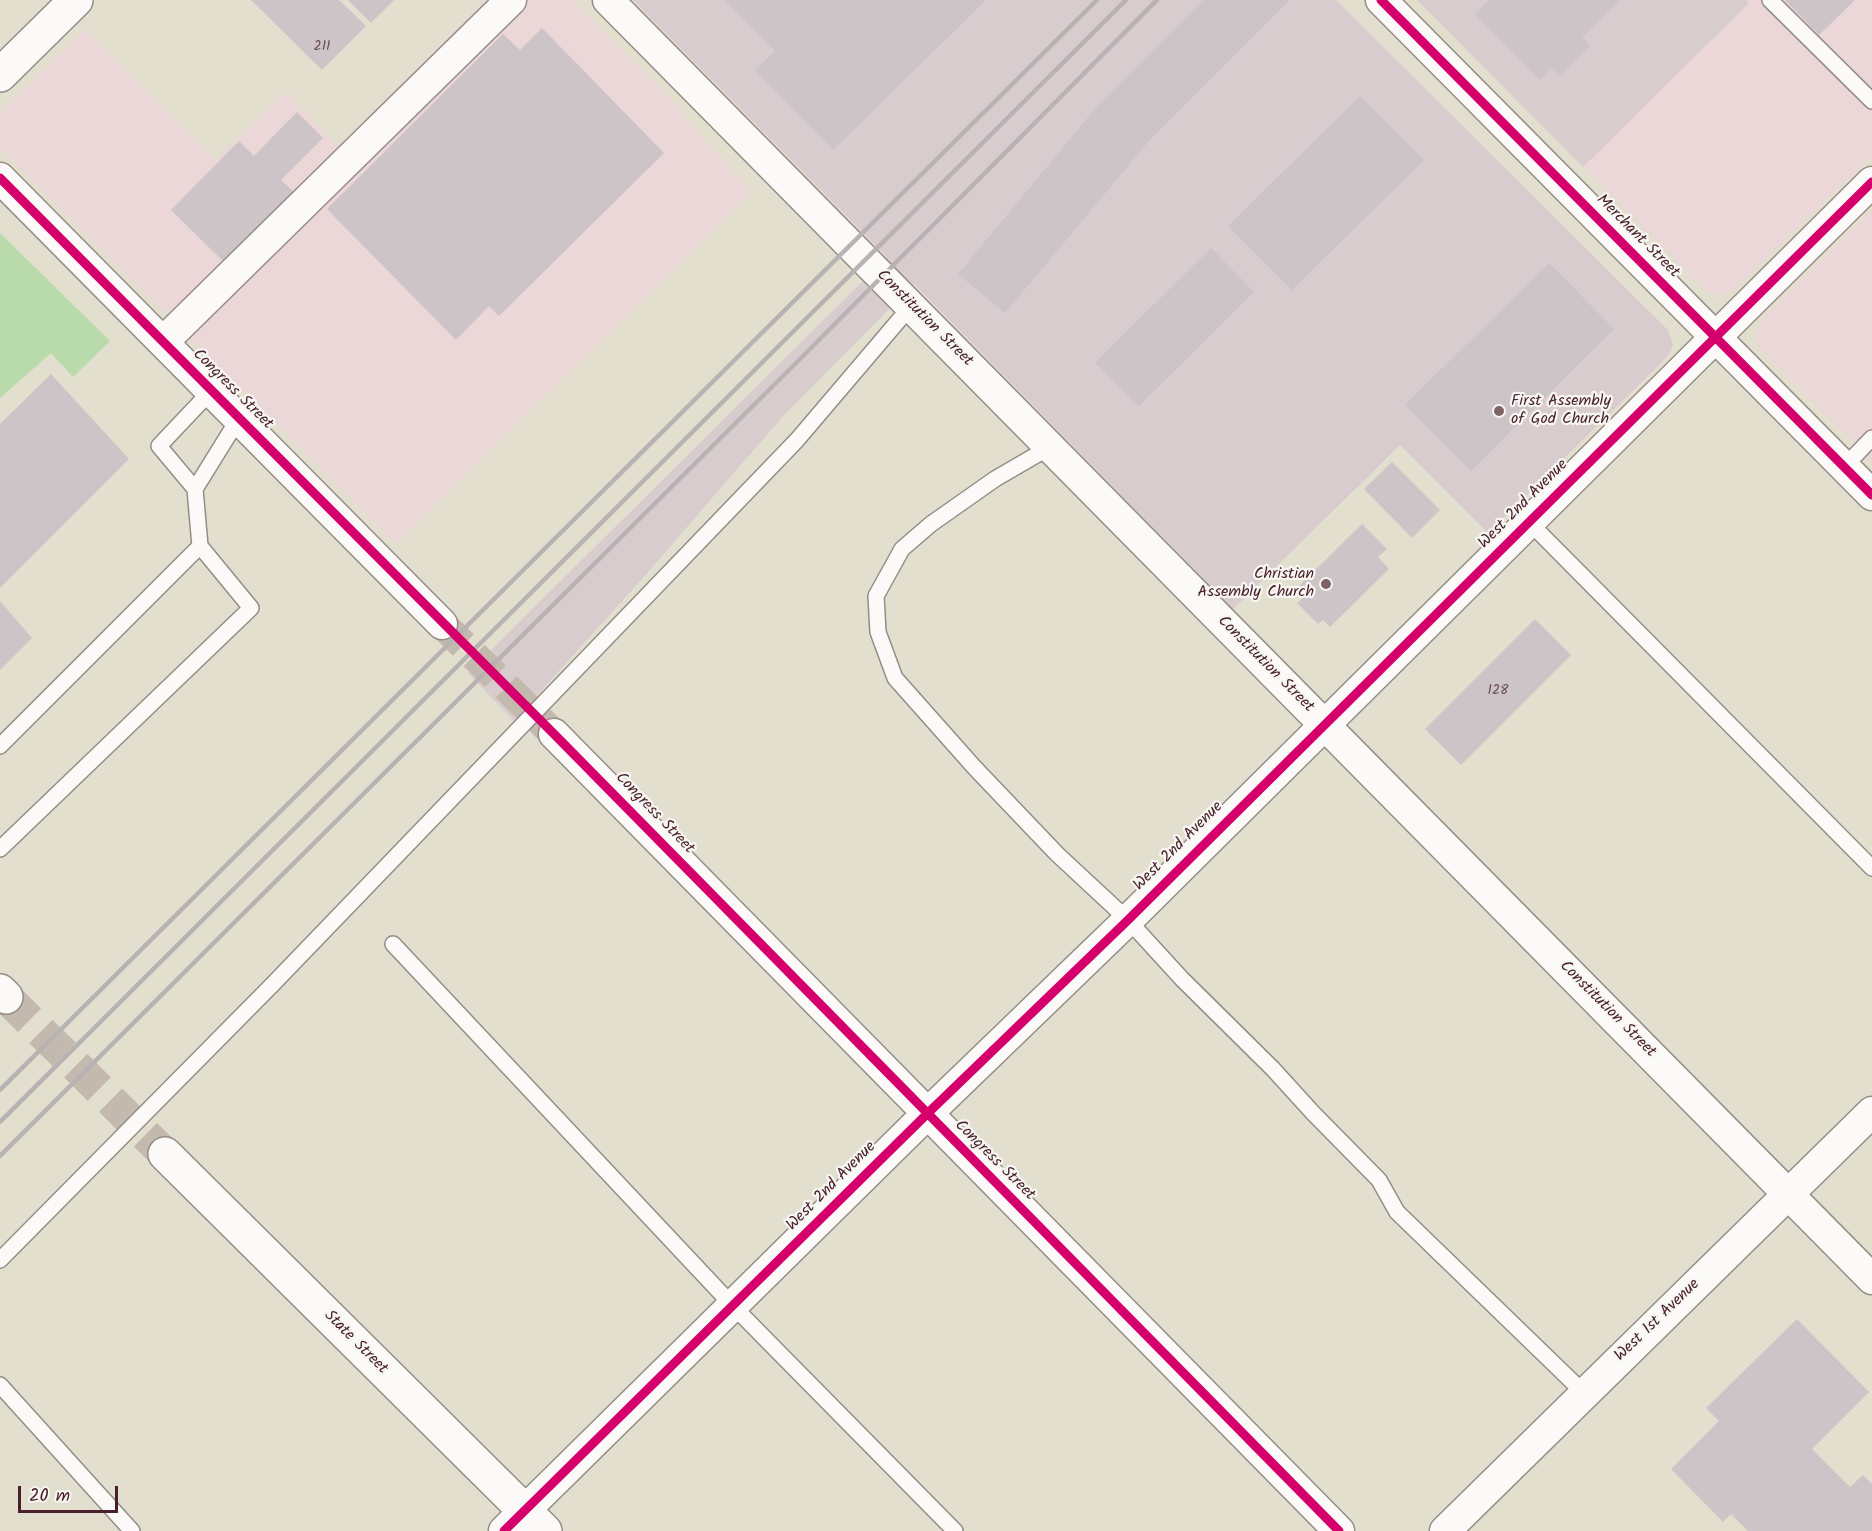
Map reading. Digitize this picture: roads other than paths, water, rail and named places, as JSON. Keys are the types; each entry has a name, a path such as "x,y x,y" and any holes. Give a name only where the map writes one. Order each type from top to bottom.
{"street":[{"path":"0,75 76,0"},
{"path":"163,342 511,0"},
{"name":"Constitution Street","path":"608,0 1872,1279"},
{"name":"Merchant Street","path":"1381,0 1872,495"},
{"name":"Congress Street","path":"0,178 442,624"},
{"name":"West 2nd Avenue","path":"524,1524 733,1306 1128,920 1872,182"},
{"name":"Congress Street","path":"554,734 1339,1531"},
{"name":"West 1st Avenue","path":"1445,1531 1872,1112"},
{"name":"State Street","path":"165,1154 524,1524"}],"lane":[{"path":"1770,0 1872,101"},
{"path":"0,1260 273,984 797,440 911,306"},
{"path":"0,849 251,608 200,546 195,489 159,446 211,391"},
{"path":"195,489 239,418"},
{"path":"1844,467 1872,438"},
{"path":"1050,447 994,479 931,524 902,549 876,596 878,632 895,678 974,767 1057,854 1128,920 1182,979 1273,1069 1379,1180 1397,1212 1584,1393"},
{"path":"1528,522 1872,868"},
{"path":"0,746 200,546"},
{"path":"393,944 733,1306 955,1531"},
{"path":"0,1385 132,1531"}],"tunnel":[{"path":"442,624 554,734"},
{"path":"6,997 165,1154"}],"railway":[{"path":"0,1090 1097,0"},
{"path":"0,1122 1126,0"},
{"path":"0,1156 1157,0"}],"place":[{"name":"First Assembly of God Church","path":"1499,411"},
{"name":"Christian Assembly Church","path":"1326,584"}]}
